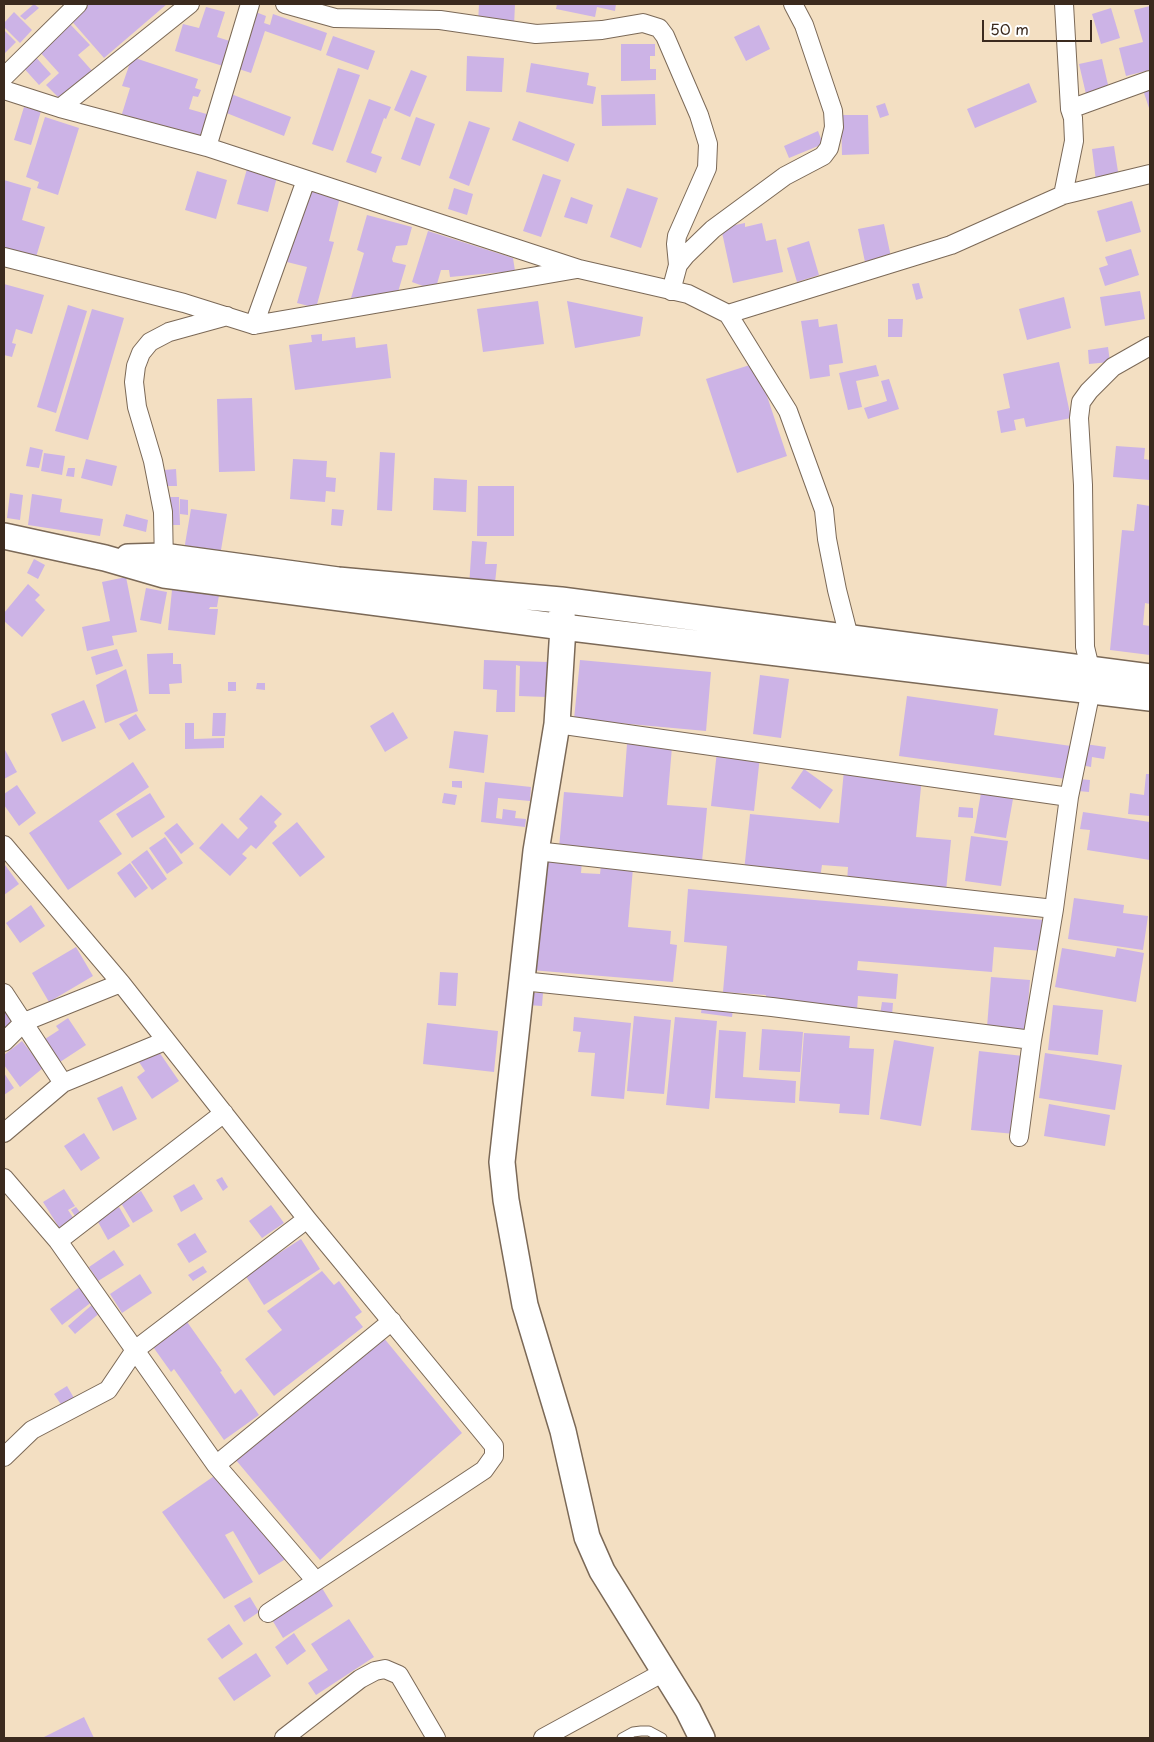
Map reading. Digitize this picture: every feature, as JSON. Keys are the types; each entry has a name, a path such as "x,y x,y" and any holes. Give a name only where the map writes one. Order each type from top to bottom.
{"main road":[{"path":"4,536 105,558 338,589 563,627 850,649"},
{"path":"338,589 561,600 850,649 1090,679 1150,677"},
{"path":"561,600 563,627 556,724 536,851 502,1162 506,1200 526,1305 563,1431 587,1537 602,1571 688,1710 702,1738"},
{"path":"1090,679 1150,698"}],"street":[{"path":"4,78 78,4"},
{"path":"60,108 190,4"},
{"path":"207,147 250,4"},
{"path":"285,4 335,18 440,20 536,34 602,30 643,23 658,28 665,36 699,115 708,144 707,168 677,236 678,265 671,291"},
{"path":"678,265 713,229 785,176 823,156 829,148 834,128 832,111 804,25 792,4"},
{"path":"1063,195 1074,140 1073,118 1070,109 1065,4"},
{"path":"1070,109 1150,80"},
{"path":"4,90 60,108 207,147 579,269 688,294 728,314 788,411 824,510 827,539 850,649"},
{"path":"728,314 951,245 1063,195 1150,174"},
{"path":"254,325 306,180"},
{"path":"4,256 184,303 254,325 579,269"},
{"path":"164,566 163,512 153,461 137,407 134,382 136,366 141,354 150,342 169,332 227,316"},
{"path":"1019,1136 1032,1040 1054,909 1069,797 1090,679 1085,647 1083,485 1079,418 1081,402 1113,367 1150,346"},
{"path":"556,724 1069,797"},
{"path":"4,845 121,983 307,1219 494,1446 494,1456 484,1470 268,1613"},
{"path":"536,851 1054,909"},
{"path":"522,981 772,1007 1032,1040"},
{"path":"4,1042 24,1022 121,983"},
{"path":"4,993 63,1083"},
{"path":"4,1133 63,1083 165,1041"},
{"path":"58,1242 224,1113"},
{"path":"4,1178 58,1242 216,1464 316,1582"},
{"path":"4,1457 32,1430 108,1390 135,1350 307,1219"},
{"path":"216,1464 392,1321"},
{"path":"284,1738 360,1678 375,1671 385,1669 399,1675 436,1738"},
{"path":"543,1738 664,1672"}],"lane":[{"path":"622,1738 633,1732 641,1731 648,1731 662,1738"}],"building":[{"path":"34,4 39,8 25,20 20,16"},
{"path":"86,4 167,4 104,58 69,18"},
{"path":"479,4 515,4 514,26 478,24"},
{"path":"557,4 616,4 615,11 597,7 595,17 556,9"},
{"path":"1150,6 1150,70 1126,76 1119,48 1143,42 1134,10"},
{"path":"206,7 225,12 217,37 233,42 226,67 175,51 183,24 199,28"},
{"path":"1111,8 1120,38 1101,44 1092,14"},
{"path":"253,11 266,16 264,23 270,25 273,14 327,33 321,51 265,31 251,73 233,67"},
{"path":"14,12 32,30 20,43 4,27 4,23"},
{"path":"70,24 90,45 78,55 94,73 63,102 46,85 59,73 40,52"},
{"path":"759,25 770,49 746,61 734,37"},
{"path":"4,32 16,42 4,54"},
{"path":"333,36 375,51 368,70 326,55"},
{"path":"621,44 655,44 655,56 650,56 650,69 656,69 656,80 621,81"},
{"path":"33,54 51,74 39,85 21,65"},
{"path":"467,56 504,58 502,92 466,91"},
{"path":"132,57 198,79 195,88 201,90 198,97 193,96 189,109 210,115 201,143 121,117 130,88 122,86"},
{"path":"1102,59 1109,89 1086,94 1079,64"},
{"path":"531,63 589,73 587,85 596,87 593,104 526,92"},
{"path":"338,68 360,75 333,151 312,144"},
{"path":"411,70 427,76 410,117 394,110"},
{"path":"1029,83 1037,102 975,128 967,109"},
{"path":"1150,85 1150,111 1142,87"},
{"path":"231,94 291,117 284,136 224,112"},
{"path":"655,94 656,125 602,126 601,95"},
{"path":"369,99 391,107 386,119 384,118 371,153 382,157 376,173 346,162"},
{"path":"885,103 889,115 880,118 876,106"},
{"path":"24,107 41,111 31,145 14,140"},
{"path":"841,115 868,115 869,154 842,155"},
{"path":"45,117 79,128 58,195 37,188 39,182 26,177"},
{"path":"416,117 435,124 420,166 401,159"},
{"path":"469,121 490,128 469,186 449,178"},
{"path":"519,121 575,144 568,162 512,140"},
{"path":"818,131 823,144 789,158 784,146"},
{"path":"1114,146 1119,178 1096,181 1092,149"},
{"path":"247,169 277,177 268,212 237,204"},
{"path":"197,171 227,180 216,219 185,210"},
{"path":"543,174 561,180 541,237 523,231"},
{"path":"4,180 31,188 22,220 45,227 36,257 4,247"},
{"path":"454,188 473,194 467,215 448,209"},
{"path":"627,188 658,198 641,248 610,237"},
{"path":"307,189 340,197 329,241 334,242 316,308 297,303 307,267 287,262"},
{"path":"571,197 593,205 587,224 564,217"},
{"path":"1132,201 1141,232 1106,242 1097,211"},
{"path":"367,215 412,227 407,245 396,246 392,259 393,262 406,265 398,292 351,298 364,253 357,250"},
{"path":"745,223 745,227 762,223 766,241 776,239 783,272 733,283 721,228"},
{"path":"884,224 891,257 865,262 858,229"},
{"path":"428,231 513,258 515,271 450,277 449,270 441,270 437,284 423,286 412,282"},
{"path":"809,241 819,275 797,282 787,248"},
{"path":"1131,249 1139,275 1105,286 1099,268 1108,265 1105,257"},
{"path":"919,283 923,298 916,300 912,284"},
{"path":"4,284 44,295 32,334 16,329 12,343 16,344 12,357 4,355"},
{"path":"1140,291 1145,319 1105,326 1100,297"},
{"path":"1064,297 1071,328 1027,340 1019,309"},
{"path":"538,301 544,344 483,352 477,309"},
{"path":"567,301 643,317 640,336 575,348"},
{"path":"68,305 87,311 56,413 37,407"},
{"path":"92,309 124,318 88,440 55,431"},
{"path":"818,319 819,327 837,324 843,363 829,365 830,376 810,379 801,321"},
{"path":"888,319 903,319 902,337 888,337"},
{"path":"322,334 322,341 355,337 356,348 387,344 391,378 295,390 289,345 312,342 311,335"},
{"path":"1108,347 1110,362 1089,364 1088,350"},
{"path":"1059,362 1071,418 1026,427 1024,418 1014,420 1016,430 1001,433 997,411 1010,408 1003,374"},
{"path":"756,363 787,456 737,473 706,379"},
{"path":"876,365 879,376 856,381 862,407 848,410 839,373"},
{"path":"889,379 899,409 868,419 864,408 887,401 881,381"},
{"path":"252,398 255,471 219,472 217,399"},
{"path":"1116,446 1145,448 1144,459 1150,460 1150,480 1113,477"},
{"path":"30,447 43,450 39,468 26,466"},
{"path":"380,452 395,453 392,511 377,510"},
{"path":"44,453 65,456 62,475 41,471"},
{"path":"86,459 117,466 112,486 81,478"},
{"path":"293,459 327,461 326,477 336,478 335,492 326,491 325,502 290,499"},
{"path":"68,468 75,468 74,477 66,476"},
{"path":"176,469 177,486 165,486 164,470"},
{"path":"434,478 467,480 466,512 433,510"},
{"path":"478,486 514,486 514,536 477,536"},
{"path":"10,493 23,495 20,520 7,518"},
{"path":"32,494 62,499 60,512 103,519 100,536 28,525"},
{"path":"168,497 179,497 180,525 168,525"},
{"path":"180,499 188,500 188,515 180,514"},
{"path":"1137,504 1150,506 1150,604 1145,603 1143,625 1150,626 1150,655 1110,650 1122,530 1134,531"},
{"path":"191,509 227,514 220,556 184,550"},
{"path":"332,509 344,510 342,526 331,525"},
{"path":"126,514 148,520 146,532 123,526"},
{"path":"472,541 487,542 485,564 497,564 495,583 469,587"},
{"path":"34,559 45,565 38,579 27,573"},
{"path":"126,577 137,632 112,636 114,645 87,651 82,627 110,621 102,582"},
{"path":"28,584 40,595 35,600 45,610 22,637 4,621 4,613"},
{"path":"146,588 167,592 161,624 140,620"},
{"path":"172,590 219,595 217,607 210,607 209,609 218,609 215,635 168,630"},
{"path":"117,649 123,666 96,675 91,657"},
{"path":"173,653 173,664 181,664 182,683 169,684 170,694 149,694 147,654"},
{"path":"484,660 548,662 547,697 519,696 520,666 516,665 515,712 496,712 497,690 483,689"},
{"path":"580,660 711,672 706,731 574,719"},
{"path":"126,669 138,711 105,723 96,685"},
{"path":"760,675 789,679 781,738 753,734"},
{"path":"228,682 236,682 236,691 228,691"},
{"path":"257,683 265,683 265,690 256,689"},
{"path":"907,696 998,709 994,735 1071,746 1066,779 899,756"},
{"path":"84,700 96,728 62,742 51,714"},
{"path":"393,712 408,738 385,752 370,726"},
{"path":"213,713 226,713 225,736 212,736"},
{"path":"136,714 146,730 129,740 119,724"},
{"path":"185,723 194,723 194,739 224,738 224,748 185,749"},
{"path":"454,731 488,735 484,773 449,768"},
{"path":"627,744 672,747 667,805 707,808 702,861 559,848 564,792 623,797"},
{"path":"1085,744 1106,747 1104,759 1092,757 1091,767 1081,765"},
{"path":"4,748 17,772 4,779"},
{"path":"717,751 760,756 754,811 711,806"},
{"path":"133,762 149,787 99,821 122,854 68,890 29,833"},
{"path":"804,769 833,790 820,809 791,788"},
{"path":"844,770 922,777 916,837 951,840 946,891 847,882 848,867 822,865 820,878 744,871 750,814 839,823"},
{"path":"1146,774 1150,774 1150,816 1128,814 1130,793 1144,795"},
{"path":"1079,779 1090,780 1089,792 1078,791"},
{"path":"452,781 462,781 462,788 452,787"},
{"path":"485,782 531,787 530,801 498,798 496,818 502,819 503,809 516,811 515,818 526,819 525,827 481,822"},
{"path":"17,785 36,813 19,826 4,805 4,794"},
{"path":"150,793 165,817 132,838 116,814"},
{"path":"444,793 457,795 455,805 442,803"},
{"path":"981,793 1013,799 1006,838 974,833"},
{"path":"261,795 282,814 274,822 277,826 256,849 251,845 242,854 247,858 230,876 199,848 222,823 238,839 248,828 239,819"},
{"path":"959,807 973,808 973,818 958,817"},
{"path":"1083,812 1150,822 1150,860 1087,850 1090,830 1080,829"},
{"path":"297,822 325,857 300,877 272,843"},
{"path":"177,823 194,844 181,854 164,833"},
{"path":"971,836 1008,841 1001,886 965,881"},
{"path":"165,837 183,863 167,874 149,848"},
{"path":"147,850 167,879 152,890 131,862"},
{"path":"541,858 582,861 581,873 600,874 601,865 633,868 628,927 671,931 670,944 677,945 673,982 531,970"},
{"path":"130,863 148,888 135,898 117,873"},
{"path":"4,866 19,884 4,895"},
{"path":"688,889 1044,920 1042,951 994,947 992,972 858,961 857,970 898,974 896,999 858,996 857,1010 765,1002 766,995 723,992 727,946 684,942"},
{"path":"1074,898 1124,905 1123,913 1148,916 1143,950 1068,939"},
{"path":"31,905 45,926 20,943 6,923"},
{"path":"76,947 93,976 49,1002 32,973"},
{"path":"1062,948 1115,957 1117,948 1144,953 1136,1002 1055,987"},
{"path":"440,972 458,973 456,1006 438,1005"},
{"path":"991,977 1030,980 1026,1030 987,1027"},
{"path":"528,993 543,993 542,1006 528,1005"},
{"path":"882,1002 893,1003 892,1016 880,1015"},
{"path":"1053,1005 1103,1010 1098,1055 1048,1050"},
{"path":"702,1006 733,1010 732,1017 701,1013"},
{"path":"4,1007 16,1023 4,1033"},
{"path":"634,1016 671,1020 664,1094 627,1091"},
{"path":"574,1017 631,1023 624,1099 591,1096 595,1053 578,1052 581,1032 573,1031"},
{"path":"675,1017 717,1021 709,1109 666,1105"},
{"path":"68,1018 86,1045 57,1064 42,1041 59,1030 56,1026"},
{"path":"427,1023 498,1031 494,1072 423,1064"},
{"path":"762,1029 803,1032 800,1072 759,1070"},
{"path":"719,1030 746,1032 743,1077 796,1081 795,1103 715,1098"},
{"path":"804,1033 850,1036 849,1048 874,1049 869,1115 839,1113 840,1104 799,1101"},
{"path":"894,1040 934,1047 921,1126 880,1119"},
{"path":"22,1041 43,1068 20,1087 4,1065 4,1055"},
{"path":"157,1049 179,1081 152,1099 137,1077 145,1071 139,1062"},
{"path":"979,1051 1023,1056 1015,1134 971,1130"},
{"path":"1045,1053 1122,1065 1115,1110 1039,1098"},
{"path":"4,1073 14,1088 4,1095"},
{"path":"122,1086 137,1119 113,1131 97,1098"},
{"path":"1049,1104 1110,1115 1105,1146 1044,1136"},
{"path":"84,1133 100,1158 81,1171 64,1146"},
{"path":"222,1177 228,1187 223,1191 216,1180"},
{"path":"194,1184 203,1199 181,1212 173,1196"},
{"path":"64,1189 75,1206 68,1210 74,1219 60,1229 43,1202"},
{"path":"141,1191 153,1211 133,1223 121,1203"},
{"path":"271,1205 284,1223 262,1238 249,1221"},
{"path":"76,1207 82,1215 77,1219 71,1210"},
{"path":"119,1207 130,1226 108,1240 97,1220"},
{"path":"195,1233 207,1252 189,1263 177,1244"},
{"path":"301,1239 320,1269 264,1305 245,1275"},
{"path":"114,1250 124,1265 98,1281 89,1267"},
{"path":"203,1266 207,1272 193,1281 188,1275"},
{"path":"322,1271 334,1285 339,1281 362,1312 355,1317 363,1327 274,1396 245,1359 282,1330 267,1311"},
{"path":"140,1274 152,1293 122,1313 110,1294"},
{"path":"81,1286 93,1301 62,1325 50,1309"},
{"path":"94,1303 102,1311 75,1334 68,1326"},
{"path":"185,1319 222,1371 220,1372 235,1394 241,1389 259,1415 224,1440 174,1369 171,1372 151,1344"},
{"path":"383,1337 462,1433 320,1560 235,1459"},
{"path":"67,1386 74,1398 62,1406 54,1394"},
{"path":"220,1472 289,1557 259,1575 233,1531 225,1535 253,1582 224,1599 162,1512"},
{"path":"322,1588 333,1606 283,1638 271,1618"},
{"path":"250,1597 259,1612 244,1622 234,1606"},
{"path":"349,1619 374,1657 316,1695 308,1683 328,1670 311,1644"},
{"path":"229,1624 243,1644 222,1659 207,1639"},
{"path":"294,1633 306,1651 287,1665 275,1647"},
{"path":"256,1653 271,1676 234,1701 218,1678"},
{"path":"84,1717 94,1738 42,1738"}]}
